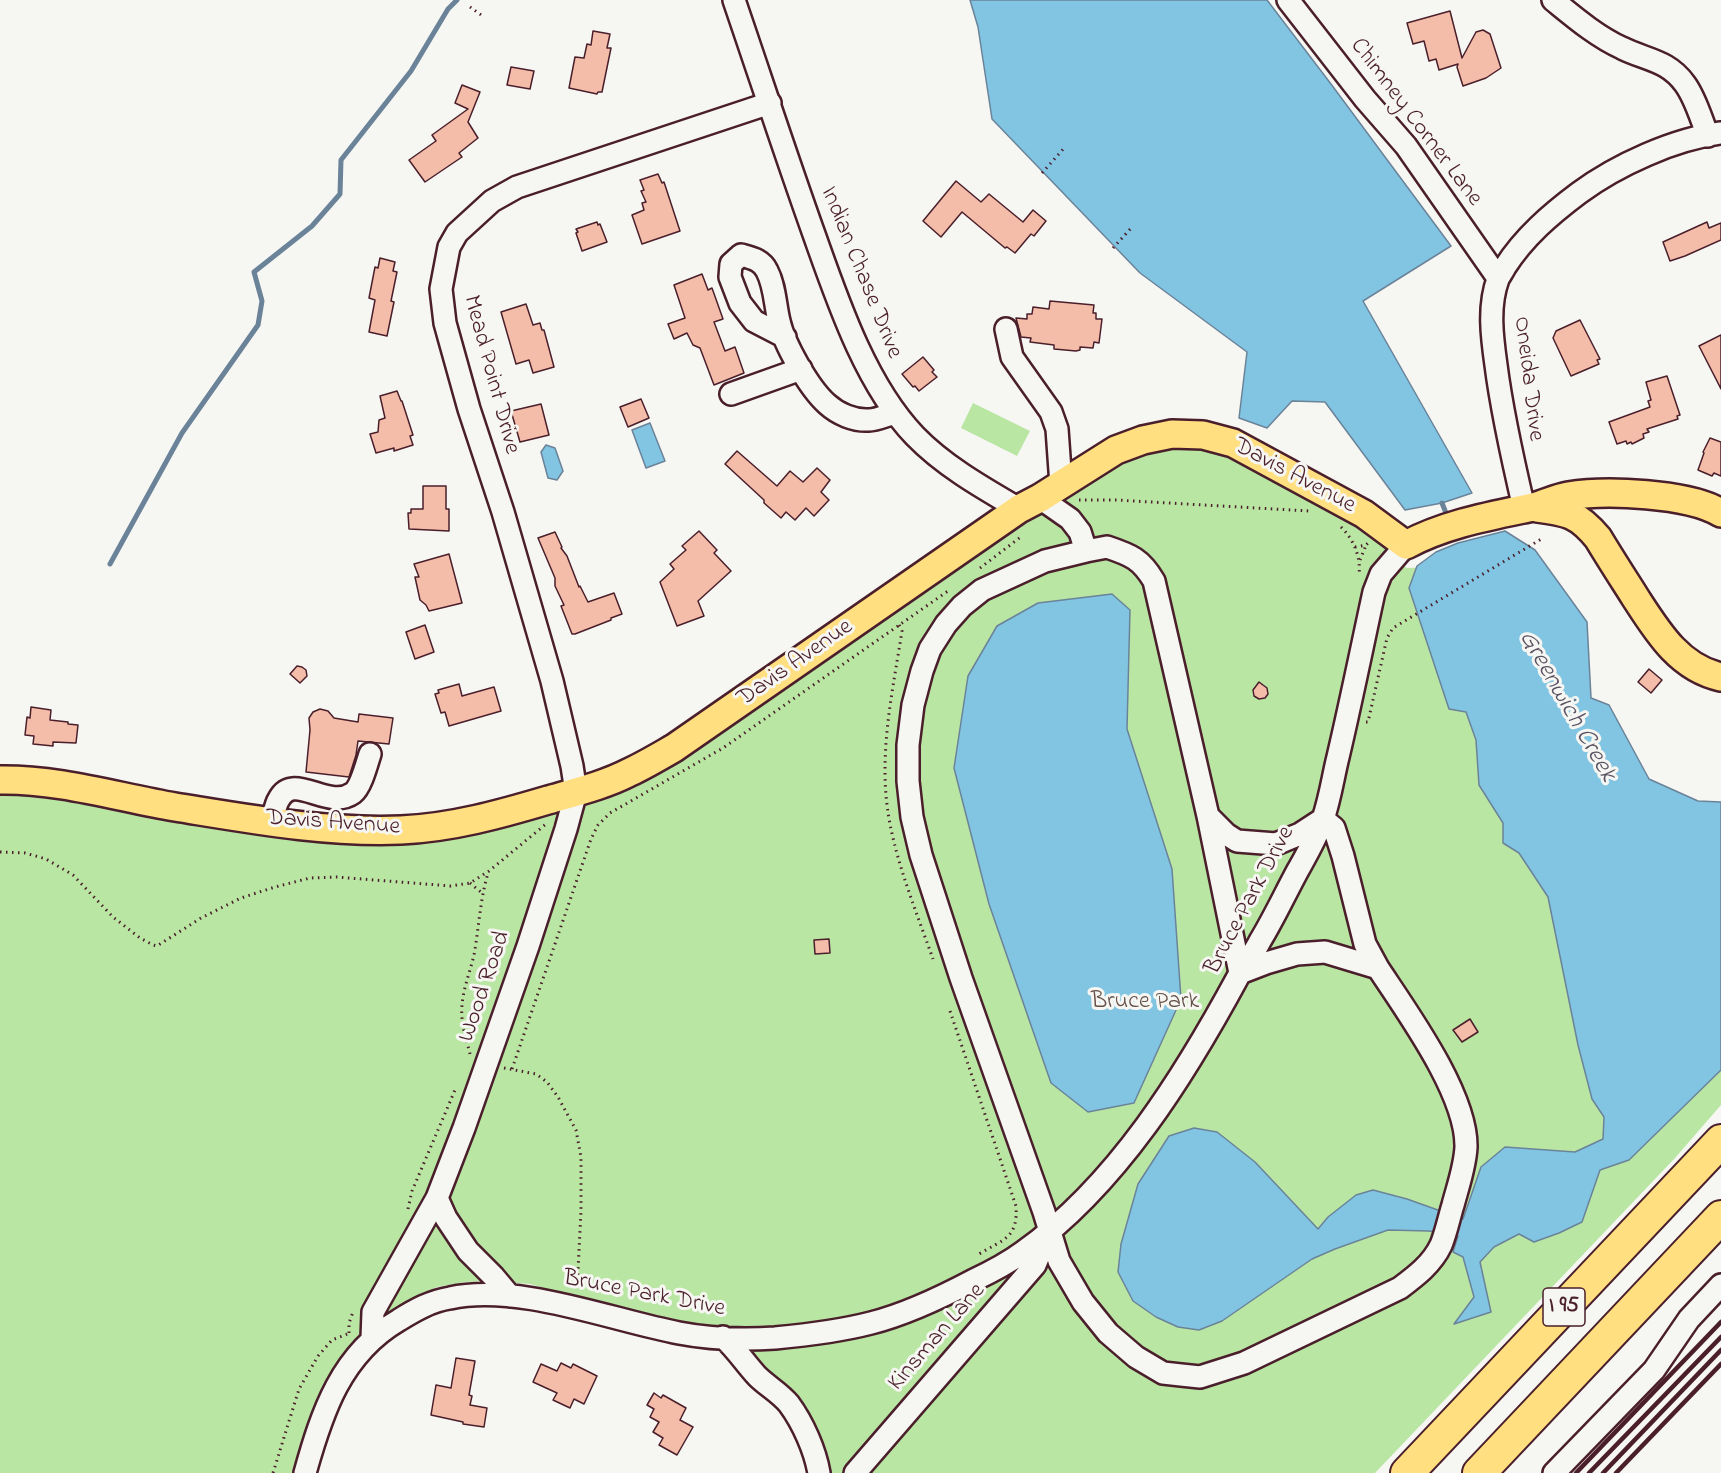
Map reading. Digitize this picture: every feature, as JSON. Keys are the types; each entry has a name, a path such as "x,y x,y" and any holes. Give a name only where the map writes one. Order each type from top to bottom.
{"highway":[{"name":"I 95","path":"1407,1473 1721,1142"},
{"name":"I 95","path":"1479,1473 1721,1217"}],"main road":[{"name":"Davis Avenue","path":"0,780 54,783 134,800 329,829 402,830 451,825 576,792 629,773 674,748 1040,506 1116,450 1143,440 1172,434 1203,435 1233,443 1415,540"},
{"path":"1415,540 1494,515 1529,508 1568,496 1624,493 1692,501 1721,513"},
{"path":"1529,508 1562,511 1587,525 1598,538 1669,647 1691,665 1721,677"}],"street":[{"name":"Indian Chase Drive","path":"734,0 786,157 832,285 850,328 879,386 896,413 931,451 972,481 1070,519 1080,532 1086,550"},
{"name":"Chimney Corner Lane","path":"1288,0 1365,99 1406,146 1498,278"},
{"path":"1553,0 1596,34 1623,49 1659,62 1673,72 1686,84 1714,134"},
{"name":"Mead Point Drive","path":"576,792 552,681 445,323 441,288 449,247 457,233 472,218 492,201 517,187 770,103"},
{"name":"Oneida Drive","path":"1529,508 1513,464 1498,383 1492,333 1492,310 1498,278 1517,249 1540,226 1595,182 1629,162 1683,142 1714,134"},
{"path":"1006,329 1012,357 1052,412 1057,429 1040,506"},
{"path":"785,337 808,382 826,404 844,416 869,420 896,413"},
{"path":"731,394 801,369"},
{"name":"Bruce Park Drive","path":"305,1473 316,1433 332,1392 349,1365 372,1338 390,1325 431,1303 475,1294 510,1296 709,1338 774,1338 816,1333 874,1323 922,1305 969,1283 1023,1252 1070,1214 1136,1139 1191,1062 1261,940 1312,844 1323,819 1374,592 1381,574 1415,540"},
{"path":"1208,816 1226,834 1237,841 1276,844 1300,834 1323,819 1334,828 1344,856 1365,944 1442,1071 1461,1113 1466,1147 1463,1170 1441,1245 1419,1274 1400,1288 1244,1363 1200,1377 1163,1372 1136,1357 1108,1333 1083,1302 1062,1266 961,978 921,855 912,817 908,781 908,745 913,705 921,671 930,649 946,624 962,606 982,590 1045,561 1107,547 1129,554 1145,566 1154,581 1208,816 1240,973 1298,954 1325,952 1378,968"},
{"path":"272,822 278,799 285,790 296,788 327,798 339,798 353,793 359,784 370,754"},
{"name":"Wood Road","path":"372,1338 373,1312 437,1198 464,1128 528,946 576,792"},
{"path":"437,1198 446,1218 468,1251 494,1276 510,1296"},
{"name":"Kinsman Lane","path":"855,1473 1035,1264 1049,1231"},
{"path":"1554,1473 1654,1370 1689,1319 1721,1284"},
{"path":"723,1337 737,1350 758,1377 788,1403 801,1422 819,1473"}],"path":[{"path":"470,7 484,17"},
{"path":"1042,173 1065,147"},
{"path":"1113,248 1133,226"},
{"path":"972,574 1010,547 1040,506 1065,500 1314,512"},
{"path":"1340,526 1355,547 1360,562"},
{"path":"1356,720 1368,722 1387,638 1393,628 1543,538"},
{"path":"1358,583 1360,562 1366,545"},
{"path":"512,1070 591,839 598,825 610,813 723,748 954,587"},
{"path":"899,626 902,631 887,726 885,755 887,806 891,829 933,960"},
{"path":"0,852 25,853 46,859 73,875 113,917 140,938 157,946 201,918 241,898 274,887 310,879 336,877 451,886 470,883 489,871 553,818"},
{"path":"471,1059 462,1018 462,999 480,919 482,893 489,871"},
{"path":"470,883 482,893"},
{"path":"948,1004 1016,1206 1015,1227 1007,1238 977,1256"},
{"path":"498,1067 536,1074 547,1082 576,1130 581,1157 582,1211 577,1291 586,1294"},
{"path":"407,1212 412,1191 457,1086"},
{"path":"349,1333 349,1323 353,1312"},
{"path":"273,1473 299,1389 318,1356 332,1340 349,1333 372,1338"}],"green space":[{"path":"973,403 1030,431 1017,456 961,428"},
{"name":"Bruce Park","path":"1155,445 1223,449 1363,524 1407,568 1434,567 1721,1050 1721,1105 1675,1158 1375,1473 826,1473 746,1352 660,1321 530,1284 486,1281 437,1287 409,1300 384,1316 344,1354 325,1388 296,1473 0,1473 0,790 323,838 600,791 1016,524 1081,489 1105,469"}],"water":[{"path":"970,0 1267,0 1451,246 1363,301 1472,493 1442,503 1405,510 1325,402 1292,401 1267,428 1239,418 1247,352 1140,273 992,119 978,27"},
{"path":"650,423 665,461 646,468 632,430"},
{"path":"546,445 555,448 563,471 557,480 548,478 541,452"},
{"path":"1505,531 1535,550 1587,622 1591,698 1609,705 1649,779 1698,801 1721,802 1721,1070 1629,1160 1600,1170 1582,1222 1534,1242 1519,1234 1494,1247 1480,1262 1491,1312 1454,1324 1474,1297 1463,1257 1453,1252 1458,1236 1429,1231 1388,1230 1312,1259 1222,1321 1199,1330 1178,1327 1156,1317 1133,1301 1118,1272 1121,1244 1138,1184 1169,1136 1194,1128 1217,1132 1255,1162 1318,1229 1328,1217 1356,1195 1373,1190 1407,1199 1463,1219 1481,1167 1505,1147 1575,1152 1603,1139 1604,1117 1592,1099 1578,1045 1548,897 1519,853 1503,843 1503,823 1479,785 1476,740 1466,712 1449,709 1409,588 1417,566 1436,552 1458,543"},
{"path":"1112,594 1130,610 1127,729 1172,869 1181,999 1134,1103 1088,1112 1051,1083 989,904 954,768 968,676 997,626 1038,603"}],"building":[{"path":"1450,11 1462,58 1476,32 1483,30 1490,34 1501,68 1486,78 1463,86 1458,64 1439,70 1436,59 1429,61 1424,41 1413,44 1407,23"},
{"path":"593,31 610,34 607,48 611,48 602,92 597,94 569,88 575,57 584,58 587,44 591,45"},
{"path":"511,67 534,71 530,89 507,85"},
{"path":"462,85 480,92 468,122 478,138 459,153 462,157 425,182 409,160 436,141 432,135 468,109 455,103"},
{"path":"658,174 662,183 664,182 680,231 642,244 632,215 644,210 642,203 646,202 641,191 644,190 640,180"},
{"path":"956,181 981,202 989,194 1023,222 1033,210 1046,221 1034,236 1031,234 1015,253 1005,248 962,212 941,237 923,221"},
{"path":"597,222 607,242 582,251 576,229"},
{"path":"1707,222 1709,228 1721,223 1721,240 1670,261 1663,242"},
{"path":"380,258 395,262 393,271 397,272 387,336 369,332 375,300 369,298 375,267 378,268"},
{"path":"702,274 708,290 712,288 723,319 714,322 725,351 735,347 744,373 714,385 700,348 693,345 687,333 674,339 668,324 685,318 674,285"},
{"path":"1050,301 1094,305 1093,313 1096,313 1096,319 1102,319 1099,343 1094,342 1093,348 1080,347 1080,350 1076,351 1054,349 1054,345 1030,342 1031,338 1021,337 1016,318 1027,319 1027,314 1032,314 1033,307 1049,309"},
{"path":"526,304 533,325 540,323 544,330 554,367 533,373 529,360 516,364 501,312"},
{"path":"1580,320 1600,359 1597,360 1599,364 1571,376 1553,338 1556,331"},
{"path":"1721,335 1721,389 1699,346"},
{"path":"923,357 937,377 919,391 902,374"},
{"path":"1667,376 1680,415 1677,416 1678,419 1647,429 1649,432 1643,434 1644,438 1632,444 1631,442 1627,444 1626,441 1617,444 1609,422 1650,407 1648,401 1651,400 1646,382"},
{"path":"397,391 413,435 410,436 413,445 394,451 394,448 376,453 370,434 378,432 379,420 385,418 380,396"},
{"path":"641,399 649,418 628,427 620,407"},
{"path":"541,404 549,435 520,442 511,411"},
{"path":"1710,438 1721,442 1721,476 1714,473 1712,476 1698,470"},
{"path":"737,451 777,486 790,471 803,482 817,468 830,480 821,492 829,500 814,516 806,508 795,520 786,512 781,518 725,464"},
{"path":"423,486 446,486 449,531 409,529 408,513 411,513 411,509 423,509"},
{"path":"699,531 717,550 714,553 731,571 698,601 704,616 677,626 660,582 674,569 670,564 686,550 682,546"},
{"path":"555,532 588,602 614,593 622,614 572,634 561,606 564,605 555,586 555,578 538,538"},
{"path":"449,554 462,603 429,611 420,600 415,577 419,577 414,564"},
{"path":"425,625 434,652 415,659 406,632"},
{"path":"297,666 306,670 307,676 300,683 290,674"},
{"path":"1649,669 1662,680 1651,693 1638,682"},
{"path":"1259,682 1267,688 1268,694 1265,698 1259,699 1254,696 1253,690"},
{"path":"459,684 462,696 494,687 501,711 449,726 445,712 441,713 435,694 439,693 438,690"},
{"path":"31,707 51,710 50,720 78,725 76,743 53,742 53,746 33,744 34,736 25,735 27,717 30,718"},
{"path":"320,709 328,711 334,718 358,722 359,714 393,718 389,744 358,741 349,777 306,772 309,718 313,712"},
{"path":"829,939 830,953 815,954 814,940"},
{"path":"1470,1019 1478,1032 1462,1042 1453,1030"},
{"path":"456,1358 475,1361 469,1395 472,1396 470,1405 487,1408 484,1427 431,1415 436,1385 451,1388"},
{"path":"561,1363 571,1368 573,1364 597,1376 584,1404 574,1399 570,1408 553,1400 557,1393 533,1382 541,1364 557,1371"},
{"path":"654,1393 661,1398 663,1395 686,1408 680,1420 693,1427 677,1455 659,1445 663,1438 653,1432 659,1422 650,1417 654,1409 647,1405"}],"waterway":[{"path":"110,564 182,433 258,325 262,301 254,272 312,226 340,194 341,160 411,71 448,9 457,0"},
{"name":"Greenwich Creek","path":"1442,503 1448,518"}],"railway":[{"path":"1576,1473 1721,1322"},
{"path":"1589,1473 1721,1337"},
{"path":"1603,1473 1721,1350"},
{"path":"1616,1473 1721,1364"}]}
